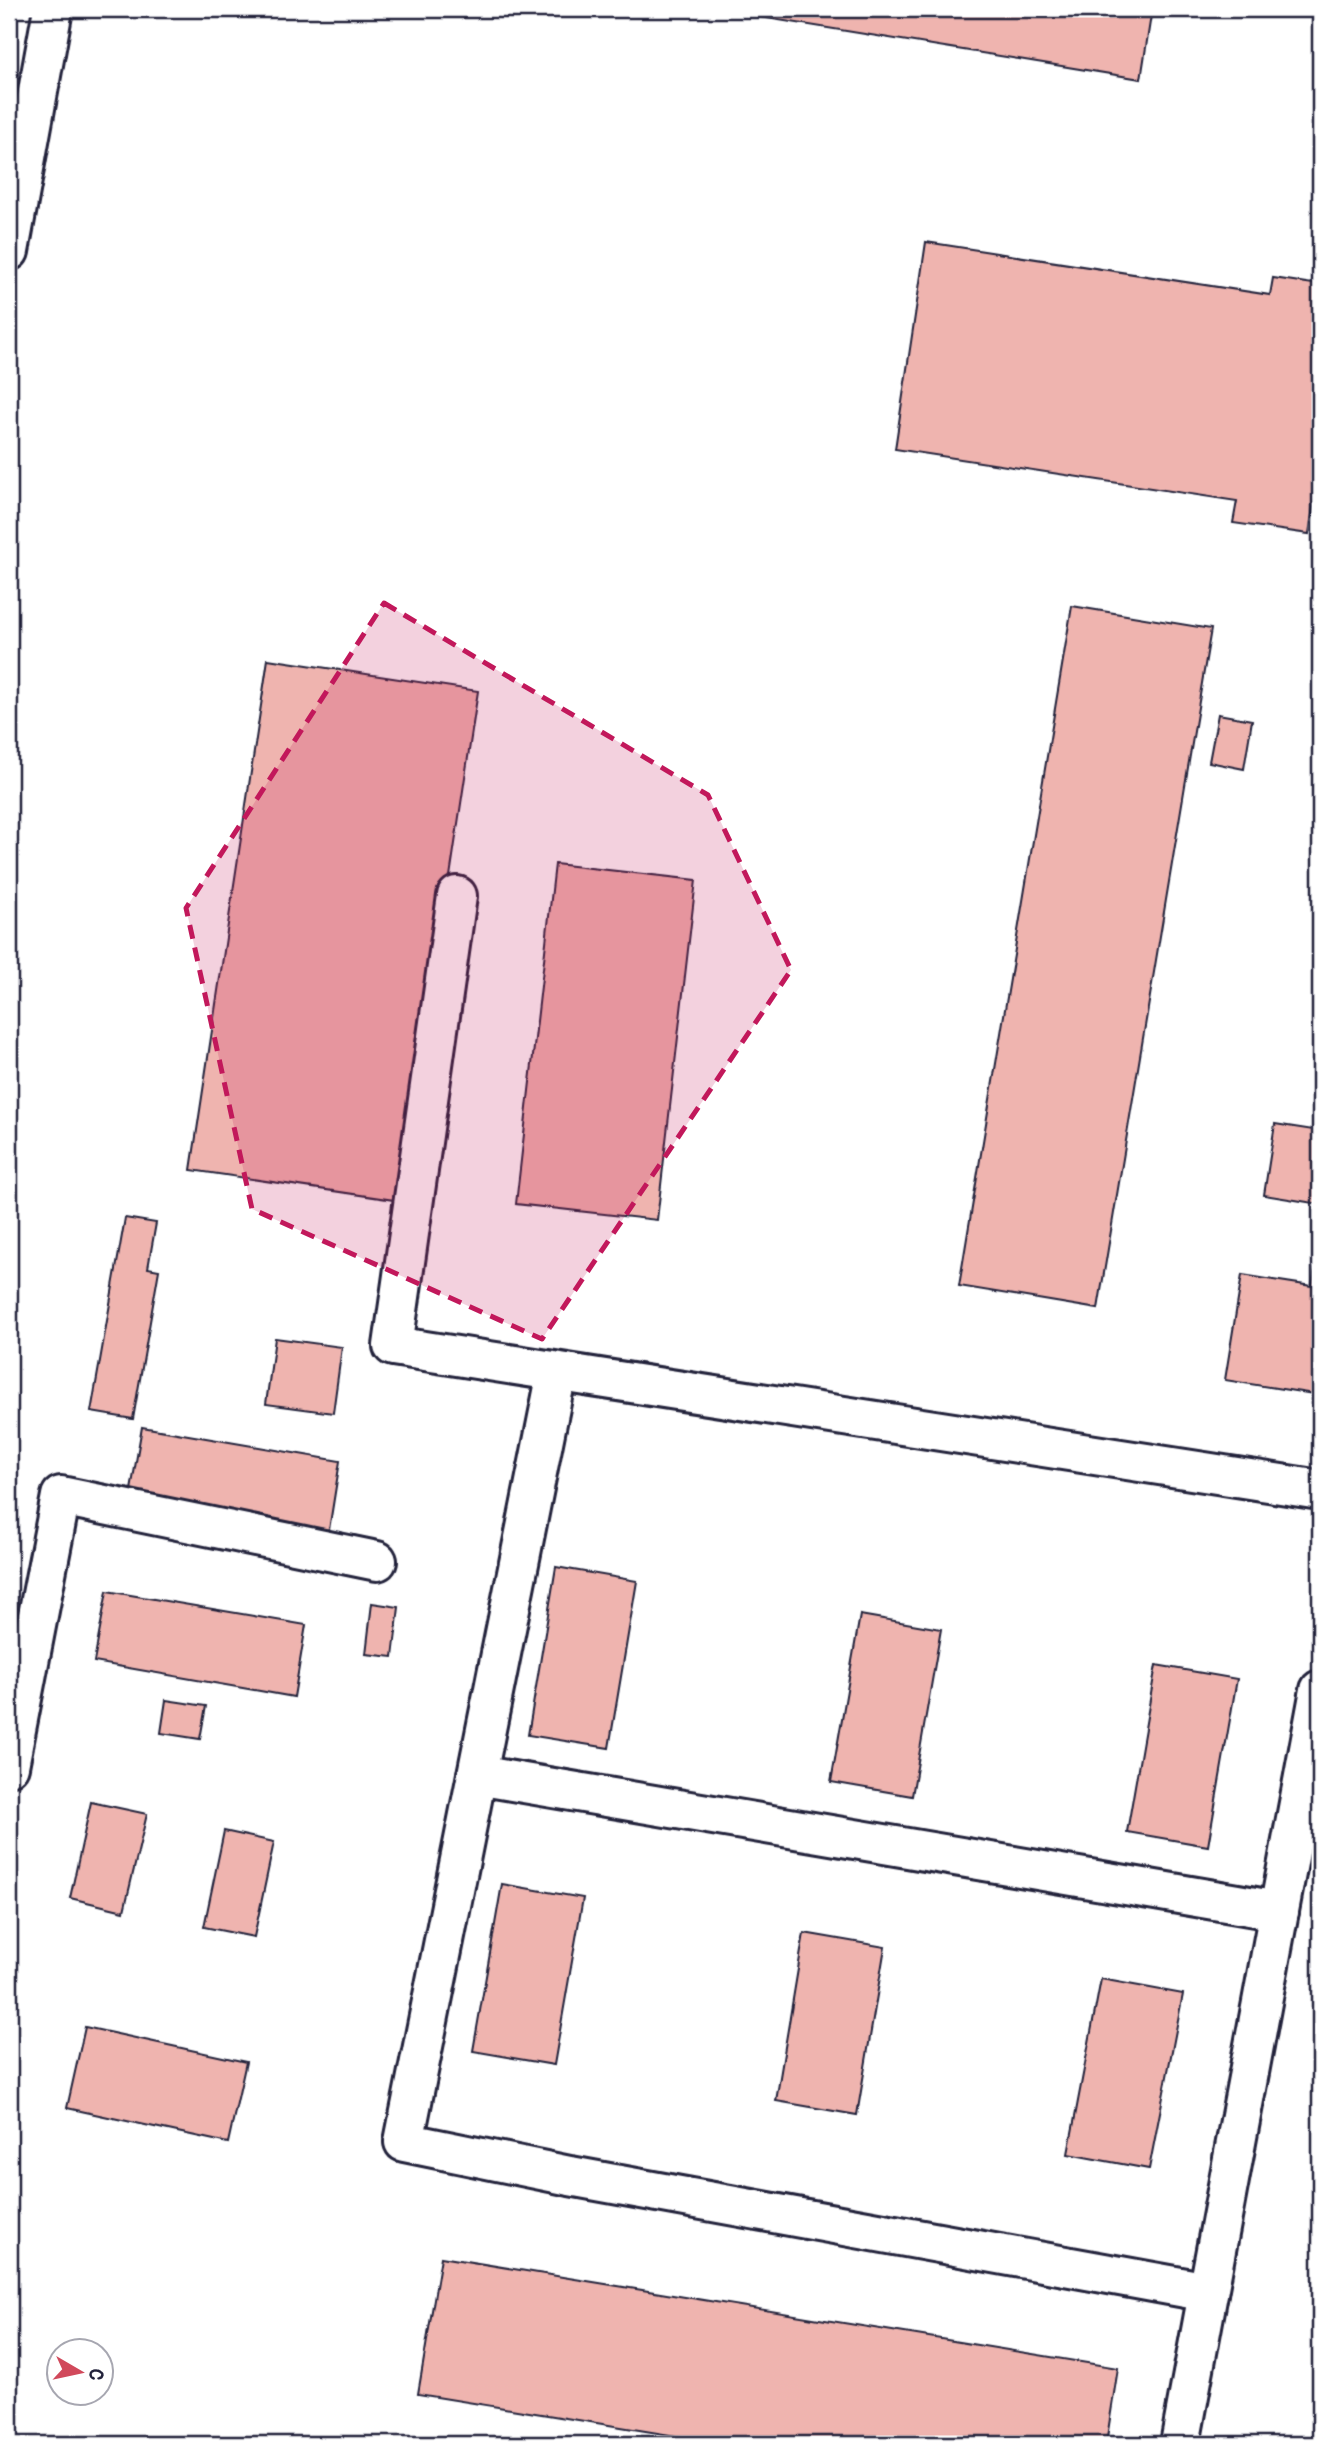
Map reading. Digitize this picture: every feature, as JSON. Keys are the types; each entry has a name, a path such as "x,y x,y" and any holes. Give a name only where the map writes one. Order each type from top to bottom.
{"street":[{"path":"9,251 53,9"},
{"path":"457,896 393,1346 1320,1490"},
{"path":"557,1372 404,2142 570,2176 1208,2292"},
{"path":"9,1766 61,1496 377,1561"},
{"path":"1180,2444 1320,1690"},
{"path":"477,1775 1279,1911"}],"highlighted area":[{"path":"384,603 708,795 791,970 542,1339 252,1209 186,908"}],"building":[{"path":"762,9 1152,9 1141,79 760,17"},
{"path":"926,242 1270,295 1273,278 1320,285 1320,461 1309,534 1233,523 1237,501 895,449"},
{"path":"1072,606 1211,629 1098,1309 959,1286"},
{"path":"268,659 478,691 401,1201 191,1170"},
{"path":"1218,714 1252,720 1244,769 1209,762"},
{"path":"555,864 696,880 657,1220 516,1204"},
{"path":"1275,1124 1320,1131 1320,1204 1264,1195"},
{"path":"125,1218 156,1223 148,1268 159,1270 133,1419 91,1412"},
{"path":"1320,1235 1320,1395 1225,1380 1242,1275 1312,1286"},
{"path":"275,1338 342,1347 333,1413 266,1404"},
{"path":"142,1427 340,1461 329,1530 130,1496"},
{"path":"556,1567 637,1581 609,1748 528,1735"},
{"path":"107,1591 306,1625 294,1697 94,1662"},
{"path":"372,1603 399,1607 393,1657 366,1654"},
{"path":"860,1615 941,1629 912,1796 831,1782"},
{"path":"1156,1665 1237,1679 1208,1846 1127,1832"},
{"path":"166,1700 206,1706 200,1739 161,1733"},
{"path":"91,1802 147,1814 124,1911 70,1898"},
{"path":"224,1831 274,1842 254,1937 204,1927"},
{"path":"502,1884 583,1898 554,2065 473,2051"},
{"path":"804,1933 885,1947 857,2115 776,2101"},
{"path":"1101,1979 1183,1994 1149,2169 1068,2154"},
{"path":"85,2027 246,2062 228,2143 67,2108"},
{"path":"441,2257 1118,2368 1106,2444 725,2444 418,2394"}]}
